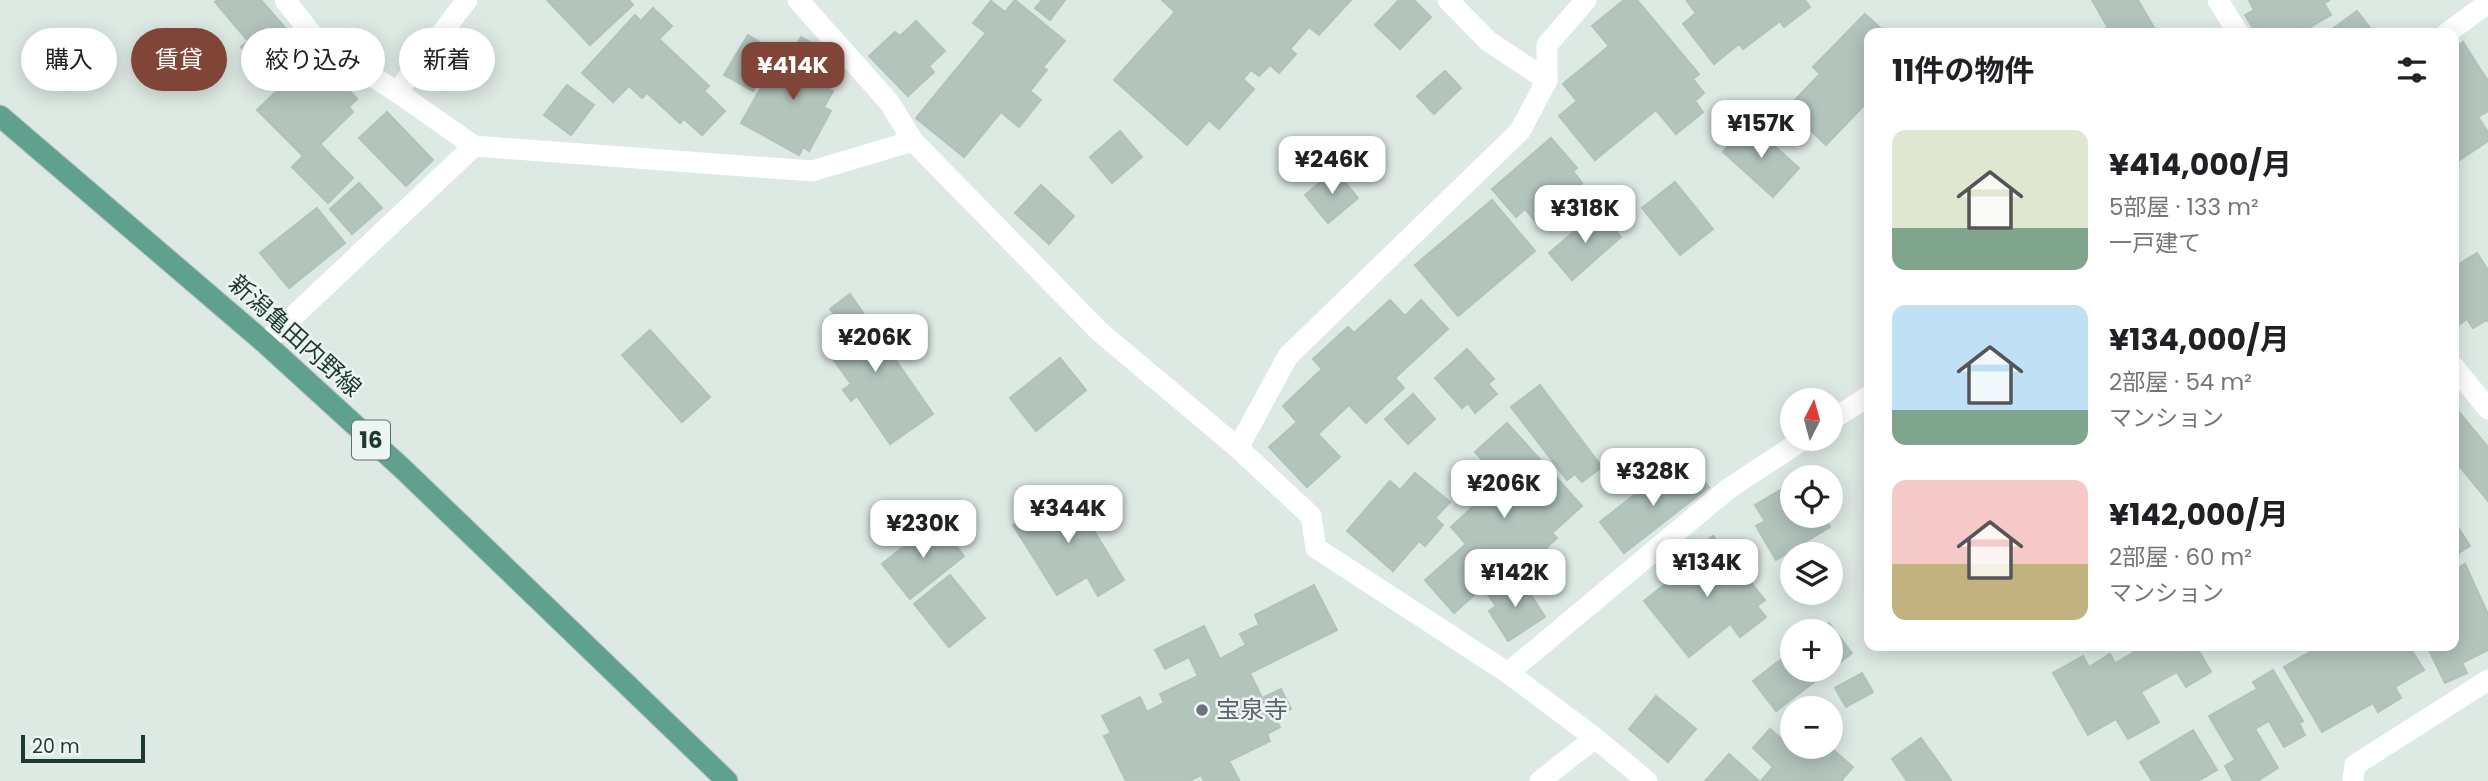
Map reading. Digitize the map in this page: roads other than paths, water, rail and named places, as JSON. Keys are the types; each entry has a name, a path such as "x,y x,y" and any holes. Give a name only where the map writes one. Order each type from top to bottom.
{"main road":[{"name":"新潟亀田内野線","path":"0,116 265,343 403,470 727,781"}],"street":[{"path":"285,0 318,42 397,92 474,146 812,171 913,141"},
{"path":"397,92 467,0"},
{"path":"798,0 889,102 913,141 1100,332 1238,448 1311,516 1316,548 1508,673 1647,781"},
{"path":"1448,0 1488,41 1546,80"},
{"path":"1238,448 1288,356 1520,131 1546,80 1548,45 1586,0"},
{"path":"2218,0 2235,28"},
{"path":"2454,28 2488,3"},
{"path":"265,343 474,146"},
{"path":"2459,373 2488,410"},
{"path":"1843,413 1864,399"},
{"path":"1508,673 1728,489 1784,452"},
{"path":"2353,781 2355,765 2488,680"},
{"path":"1539,781 1595,738"}],"place":[{"name":"宝泉寺","path":"1202,710"}]}
